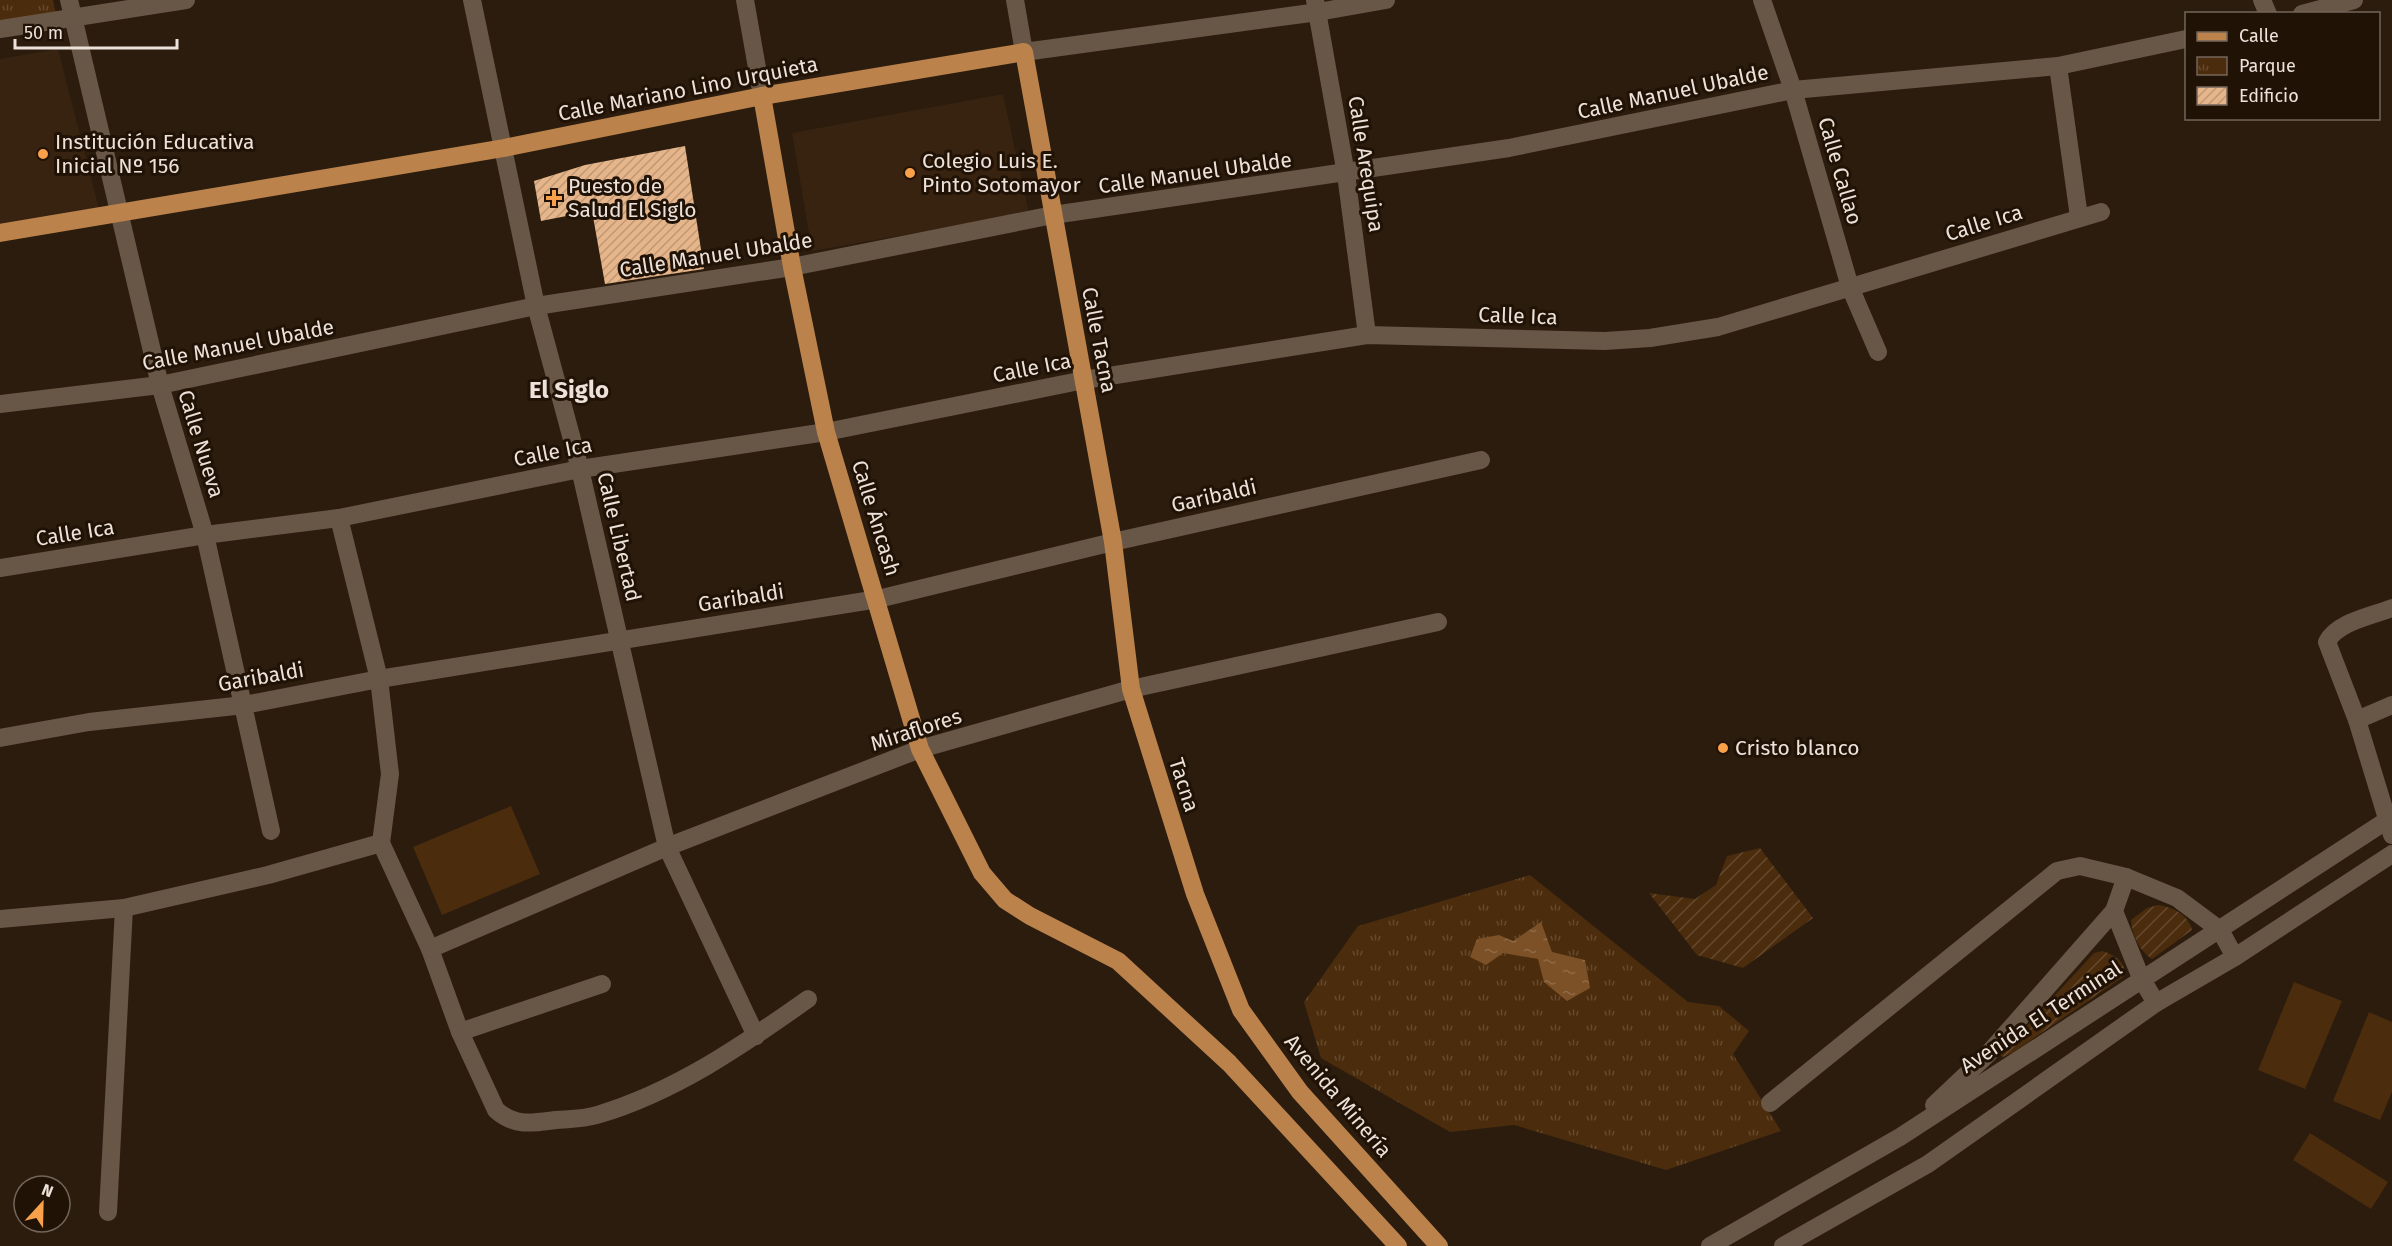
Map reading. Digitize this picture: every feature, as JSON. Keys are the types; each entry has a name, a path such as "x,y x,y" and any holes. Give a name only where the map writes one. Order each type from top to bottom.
{"main road":[{"name":"Calle Mariano Lino Urquieta","path":"0,233 118,211 504,148 762,96 1024,52"},
{"name":"Calle Tacna","path":"1024,52 1113,542 1131,689"},
{"name":"Calle Áncash","path":"762,96 792,267 826,432 878,599 920,749 982,873 1005,900 1030,916 1118,962 1229,1063 1398,1246"},
{"name":"Tacna","path":"1131,689 1196,894"},
{"name":"Avenida Minería","path":"1196,894 1241,1010 1300,1092 1439,1246"}],"street":[{"path":"0,29 71,8 186,0"},
{"name":"Calle Libertad","path":"472,0 536,306 580,469 667,847 756,1036"},
{"name":"Calle Áncash","path":"745,0 762,96"},
{"name":"Calle Tacna","path":"1015,0 1024,52"},
{"name":"Calle Mariano Lino Urquieta","path":"1024,52 1316,6 1386,0"},
{"name":"Calle Callao","path":"1762,0 1792,90 1850,287 1878,352"},
{"path":"2309,12 2354,0"},
{"name":"Calle Arequipa","path":"1316,6 1346,174 1367,335"},
{"name":"Calle Nueva","path":"71,8 160,385 205,535 271,831"},
{"name":"Calle Manuel Ubalde","path":"0,404 160,385 536,306 792,267 1053,215 1346,174 1509,148 1792,90 2058,66 2185,39"},
{"path":"2058,66 2079,217"},
{"name":"Calle Ica","path":"0,568 205,535 339,518 580,469 826,432 1084,380 1367,335 1605,341 1650,338 1718,327 2101,212"},
{"name":"Garibaldi","path":"0,738 89,722 244,705 379,679 878,599 1113,542 1480,460"},
{"path":"339,518 379,679 390,774 381,843 430,949 460,1032 496,1110 506,1119 523,1124 595,1116 676,1085 756,1036 808,999"},
{"path":"2391,824 2357,720 2327,642 2331,634 2342,628 2392,608"},
{"name":"Miraflores","path":"430,949 667,847 920,749 1131,689 1438,622"},
{"path":"2357,720 2392,705"},
{"name":"Avenida El Terminal","path":"1719,1244 1900,1137 2141,978 2391,824"},
{"path":"0,919 124,908 268,875 381,843"},
{"path":"1783,1246 1928,1164 2156,1003 2235,957 2392,854"},
{"path":"1770,1103 2057,871 2080,866 2126,878 2177,898 2220,930 2235,957"},
{"path":"1900,1137 1988,1054 2114,911 2126,878"},
{"path":"108,1212 124,908"},
{"path":"2114,911 2141,978 2156,1003"},
{"path":"460,1032 602,984"}],"shaded area":[{"name":"Institución Educativa Inicial Nº 156","path":"58,49 99,209 0,228 0,59"},
{"name":"Colegio Luis E. Pinto Sotomayor","path":"1003,94 1029,213 812,251 792,133"}],"green space":[{"path":"0,0 53,0 56,15 0,25"},
{"path":"511,806 540,874 442,915 413,847"},
{"path":"1760,848 1813,918 1743,968 1697,955 1649,893 1695,899 1716,885 1727,856"},
{"path":"1530,875 1688,1002 1719,1006 1749,1031 1733,1054 1781,1131 1666,1170 1514,1125 1450,1132 1321,1058 1304,1002 1358,926"},
{"path":"2158,905 2179,912 2190,924 2192,930 2152,959 2137,942 2131,920 2147,908"},
{"path":"2103,951 2120,961 2124,968 2123,977 2012,1053 2003,1057 2000,1055 2094,953"},
{"path":"2294,982 2342,1001 2305,1089 2258,1070"},
{"path":"2369,1012 2392,1022 2392,1092 2380,1120 2333,1101"},
{"path":"2310,1133 2388,1182 2371,1209 2293,1160"}],"water":[{"path":"1541,922 1552,952 1585,960 1590,988 1567,1001 1544,982 1538,959 1503,953 1486,965 1470,957 1477,939 1499,935 1513,941"}],"building":[{"path":"685,146 704,269 605,284 592,211 541,221 534,181 585,165"}],"place":[{"name":"Institución Educativa Inicial Nº 156","path":"43,154"},
{"name":"Colegio Luis E. Pinto Sotomayor","path":"910,173"},
{"name":"Puesto de Salud El Siglo","path":"554,198"},
{"name":"Cristo blanco","path":"1723,748"}],"district":[{"name":"El Siglo","path":"569,390"}]}
